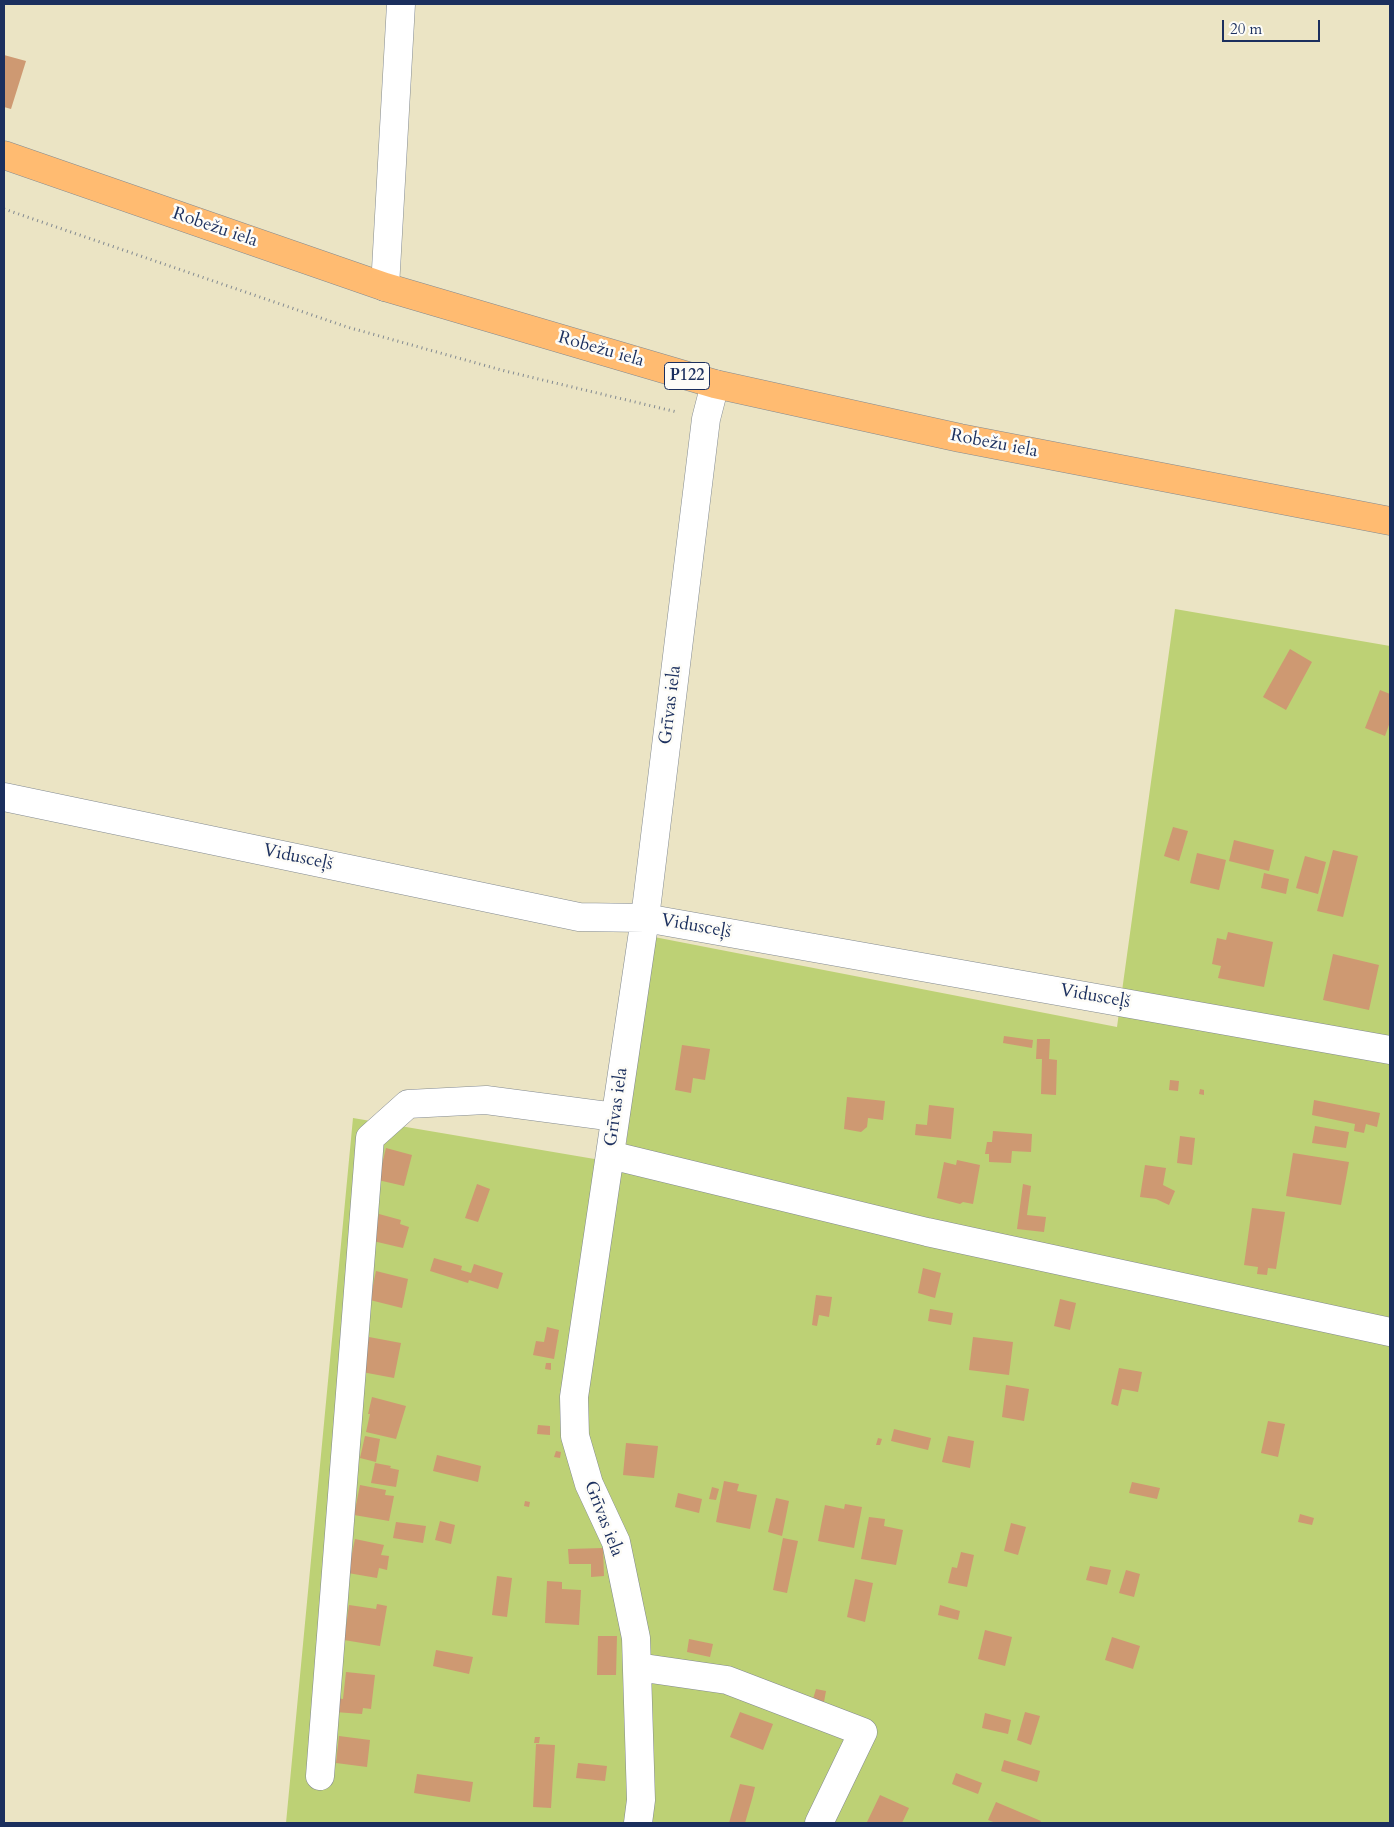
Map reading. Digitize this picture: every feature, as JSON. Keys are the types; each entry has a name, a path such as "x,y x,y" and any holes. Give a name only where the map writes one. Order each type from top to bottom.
{"main road":[{"name":"Robežu iela","path":"4,155 385,287 715,384 960,438 1390,521"}],"street":[{"path":"385,287 401,4"},
{"name":"Grīvas iela","path":"638,1823 641,1800 636,1638 616,1542 588,1484 575,1436 574,1397 645,918 706,419 715,384"},
{"name":"Vidusceļš","path":"4,797 579,917 645,918 1390,1050"},
{"path":"320,1776 370,1138 408,1104 486,1100 615,1117"},
{"path":"610,1155 927,1232 1390,1332"},
{"path":"636,1667 728,1680 863,1732 820,1823"}],"path":[{"path":"4,209 347,327 505,371 706,419"}],"green space":[{"path":"1175,609 1390,646 1390,1823 286,1823 353,1118 624,1164 649,936 1117,1027"}],"building":[{"path":"4,55 26,61 11,109 4,107"},
{"path":"1290,649 1312,662 1286,710 1263,697"},
{"path":"1380,690 1390,694 1390,722 1385,736 1365,728"},
{"path":"1173,827 1188,831 1179,861 1164,856"},
{"path":"1234,840 1274,850 1269,871 1229,861"},
{"path":"1333,850 1358,856 1343,917 1317,911"},
{"path":"1197,853 1226,860 1219,890 1190,883"},
{"path":"1305,856 1326,862 1318,894 1296,888"},
{"path":"1264,873 1289,879 1286,894 1261,888"},
{"path":"1228,932 1273,942 1264,987 1218,978 1221,966 1212,964 1217,938 1226,940"},
{"path":"1333,954 1379,965 1369,1010 1323,1000"},
{"path":"1004,1036 1033,1040 1032,1048 1003,1043"},
{"path":"1037,1039 1050,1039 1049,1059 1057,1060 1056,1095 1041,1094 1042,1059 1036,1059"},
{"path":"682,1045 710,1049 705,1080 693,1078 691,1093 675,1090"},
{"path":"1170,1080 1179,1081 1178,1091 1169,1090"},
{"path":"1200,1089 1204,1090 1204,1095 1199,1094"},
{"path":"847,1097 885,1101 883,1120 868,1118 867,1127 861,1132 844,1129"},
{"path":"1314,1100 1380,1113 1377,1127 1366,1124 1364,1133 1354,1131 1355,1124 1312,1115"},
{"path":"929,1105 954,1108 951,1139 915,1135 916,1124 927,1125"},
{"path":"1315,1126 1349,1132 1346,1148 1312,1143"},
{"path":"993,1131 1032,1134 1031,1152 1012,1151 1011,1163 989,1162 989,1154 985,1154 987,1142 992,1142"},
{"path":"1180,1136 1195,1138 1192,1165 1177,1163"},
{"path":"386,1148 412,1155 404,1186 378,1180"},
{"path":"1293,1153 1349,1162 1341,1205 1286,1196"},
{"path":"957,1160 980,1165 973,1204 963,1202 960,1204 937,1198 944,1162 956,1165"},
{"path":"1145,1165 1166,1168 1163,1185 1175,1191 1169,1205 1156,1199 1140,1197"},
{"path":"477,1184 490,1189 478,1222 465,1218"},
{"path":"1023,1184 1031,1186 1027,1215 1046,1217 1044,1232 1017,1229"},
{"path":"1252,1208 1285,1212 1276,1269 1268,1268 1267,1275 1257,1274 1258,1267 1244,1265"},
{"path":"379,1214 401,1220 400,1224 409,1227 403,1248 373,1241"},
{"path":"434,1258 462,1266 461,1270 471,1273 474,1264 503,1273 498,1289 469,1280 468,1283 430,1271"},
{"path":"923,1268 941,1273 935,1298 918,1293"},
{"path":"376,1271 408,1279 402,1308 370,1300"},
{"path":"816,1295 832,1297 829,1317 819,1315 817,1326 812,1325"},
{"path":"1060,1299 1076,1303 1070,1330 1054,1326"},
{"path":"930,1309 953,1313 951,1325 928,1321"},
{"path":"547,1327 559,1330 554,1359 533,1355 536,1341 544,1342"},
{"path":"369,1337 401,1343 394,1378 362,1372"},
{"path":"973,1337 1013,1342 1009,1375 969,1370"},
{"path":"546,1363 551,1363 551,1370 545,1369"},
{"path":"1119,1368 1142,1372 1138,1392 1122,1389 1118,1406 1111,1404"},
{"path":"1006,1385 1029,1389 1024,1421 1002,1417"},
{"path":"372,1397 406,1406 396,1439 366,1432"},
{"path":"1268,1421 1285,1424 1278,1457 1261,1453"},
{"path":"538,1425 550,1426 550,1435 537,1434"},
{"path":"894,1429 931,1438 928,1450 891,1441"},
{"path":"365,1436 380,1439 376,1462 360,1458"},
{"path":"948,1436 974,1441 970,1468 942,1462"},
{"path":"878,1438 882,1439 880,1445 876,1445"},
{"path":"626,1443 658,1446 654,1478 623,1475"},
{"path":"556,1451 561,1452 560,1458 554,1457"},
{"path":"437,1455 481,1466 478,1482 433,1471"},
{"path":"375,1463 391,1466 390,1468 399,1470 396,1487 371,1483"},
{"path":"724,1481 739,1484 737,1491 757,1495 750,1529 716,1522"},
{"path":"1132,1482 1160,1488 1157,1499 1129,1493"},
{"path":"360,1485 386,1490 385,1495 394,1496 389,1521 354,1515"},
{"path":"712,1487 719,1489 716,1500 709,1499"},
{"path":"678,1493 702,1499 699,1513 675,1507"},
{"path":"776,1498 789,1501 782,1536 768,1532"},
{"path":"525,1501 530,1502 529,1507 524,1506"},
{"path":"845,1504 862,1507 854,1548 818,1541 825,1505 844,1509"},
{"path":"1300,1514 1314,1518 1312,1525 1298,1522"},
{"path":"869,1517 885,1519 884,1526 903,1530 896,1565 861,1559"},
{"path":"440,1521 455,1525 451,1544 435,1540"},
{"path":"396,1522 426,1526 423,1543 393,1538"},
{"path":"1011,1523 1026,1527 1018,1555 1004,1551"},
{"path":"783,1538 798,1541 787,1593 773,1590"},
{"path":"355,1539 384,1545 381,1555 389,1556 387,1570 379,1568 377,1578 348,1573"},
{"path":"603,1548 604,1576 591,1577 591,1564 569,1564 568,1549"},
{"path":"961,1552 974,1555 967,1587 948,1583 952,1567 957,1568"},
{"path":"1090,1566 1111,1570 1107,1585 1086,1580"},
{"path":"1126,1570 1140,1574 1134,1597 1119,1593"},
{"path":"497,1576 512,1578 507,1617 492,1615"},
{"path":"855,1579 873,1583 865,1622 847,1617"},
{"path":"547,1581 562,1582 562,1589 581,1590 579,1625 545,1623"},
{"path":"377,1604 387,1606 380,1646 344,1640 349,1605 376,1609"},
{"path":"940,1605 960,1611 958,1620 938,1615"},
{"path":"985,1630 1012,1637 1005,1666 978,1659"},
{"path":"598,1636 617,1636 616,1675 597,1675"},
{"path":"1112,1637 1140,1646 1133,1669 1105,1660"},
{"path":"689,1639 713,1644 710,1657 687,1652"},
{"path":"436,1650 473,1657 469,1674 433,1666"},
{"path":"346,1672 375,1675 371,1709 363,1708 362,1714 335,1712 336,1698 343,1699"},
{"path":"816,1689 826,1691 824,1702 813,1699"},
{"path":"740,1712 773,1724 763,1750 730,1737"},
{"path":"1025,1712 1040,1716 1031,1745 1017,1740"},
{"path":"985,1713 1011,1720 1008,1734 982,1728"},
{"path":"339,1736 370,1740 367,1767 336,1763"},
{"path":"535,1737 540,1737 539,1743 534,1743"},
{"path":"536,1744 555,1745 551,1808 533,1807"},
{"path":"1004,1760 1040,1771 1037,1782 1001,1771"},
{"path":"578,1763 607,1766 605,1781 576,1778"},
{"path":"956,1773 982,1783 978,1794 952,1784"},
{"path":"417,1774 473,1782 470,1802 414,1793"},
{"path":"740,1784 755,1787 752,1799 745,1823 729,1823"},
{"path":"880,1795 909,1808 902,1823 867,1822"},
{"path":"996,1802 1041,1821 1040,1823 996,1823 988,1820"}]}
